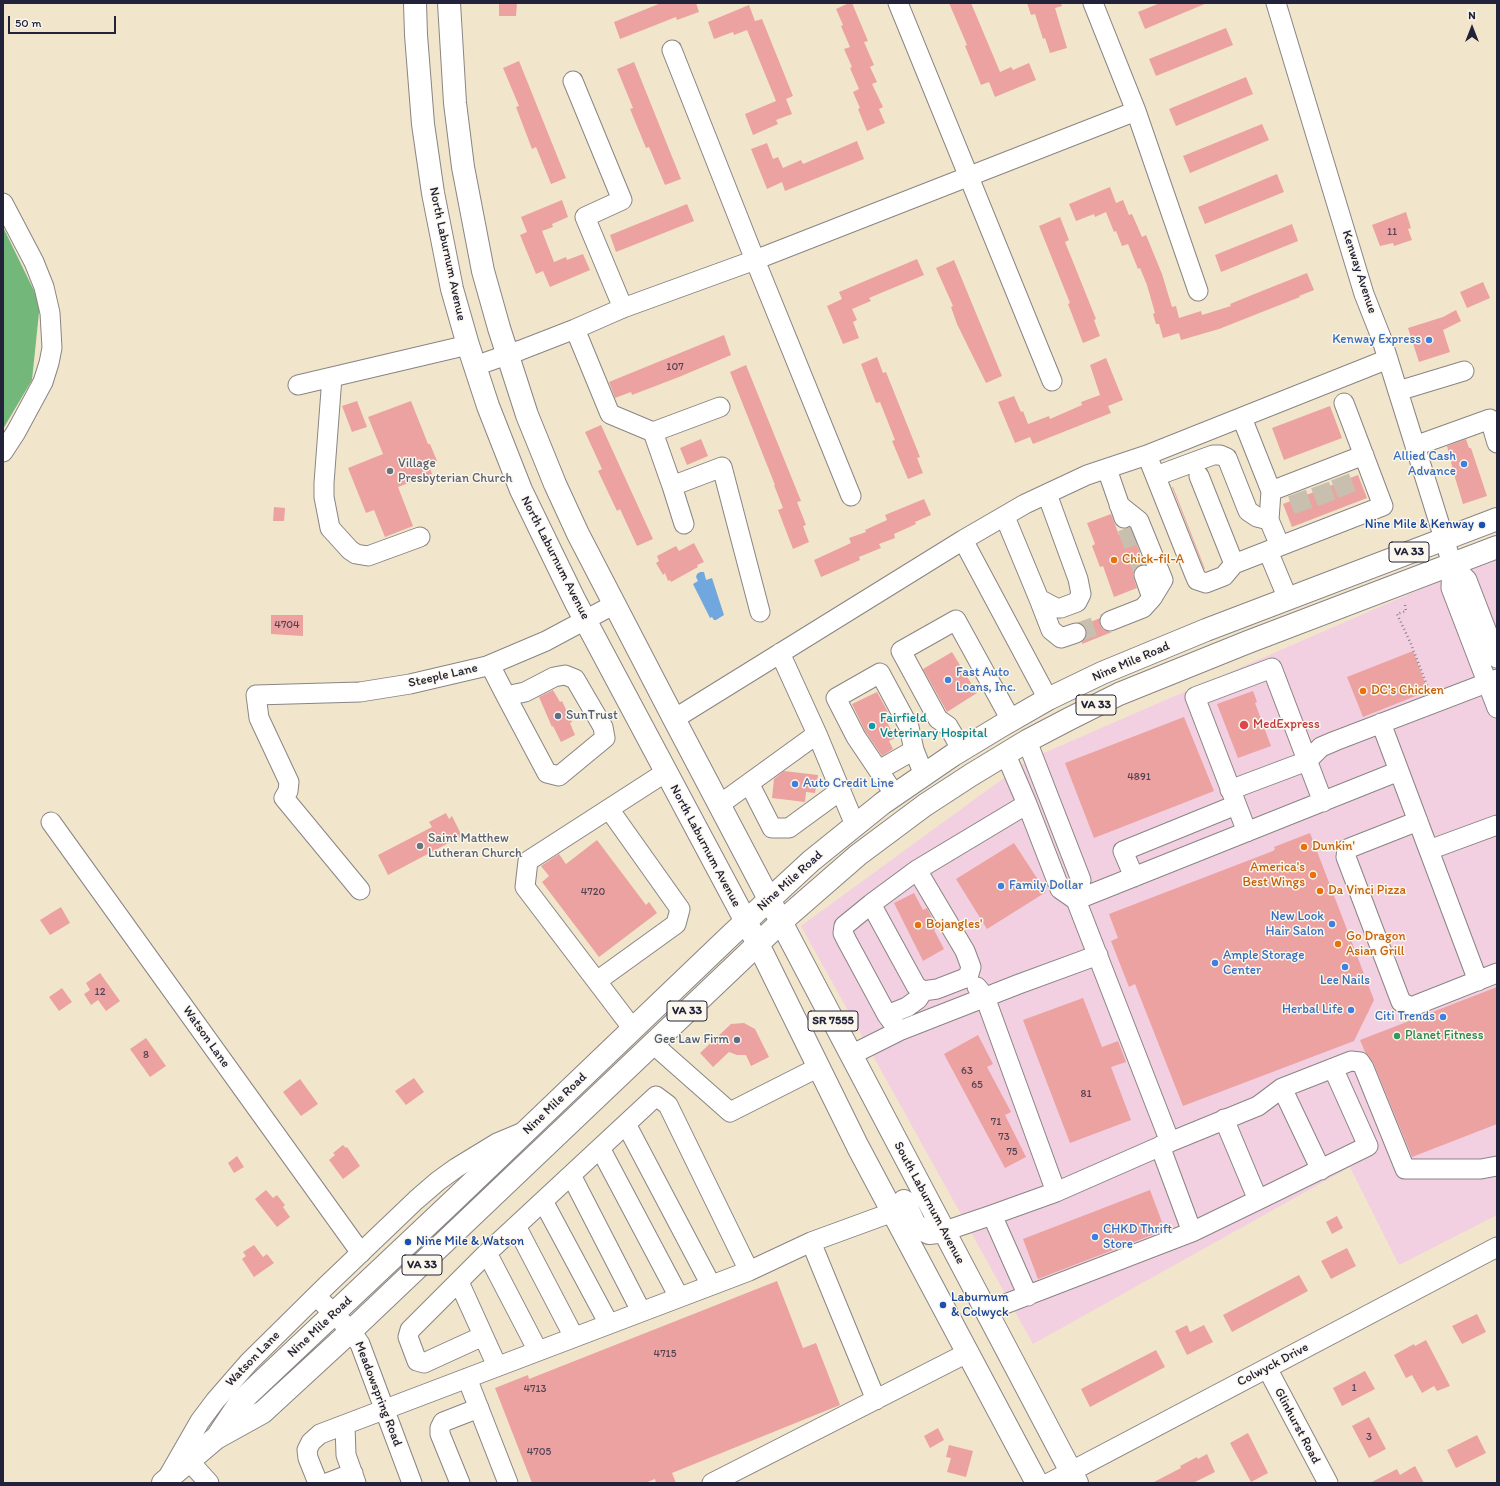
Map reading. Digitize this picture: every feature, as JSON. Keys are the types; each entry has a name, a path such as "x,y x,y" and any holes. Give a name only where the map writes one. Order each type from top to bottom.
{"main road":[{"name":"North Laburnum Avenue","path":"415,3 423,124 429,169 452,289 468,345 498,435 521,490 586,620 758,944"},
{"path":"449,3 455,103 463,167 483,271 498,328 527,415 555,484 578,534 769,899"},
{"name":"Nine Mile Road","path":"216,1438 241,1401 528,1130 769,899 811,860 895,795 962,750 1011,720 1048,699 1102,674 1148,654 1288,599 1444,538 1497,519"},
{"name":"Nine Mile Road","path":"164,1482 216,1438 262,1412 352,1331 781,922 880,838 948,790 1027,741 1094,706 1171,672 1497,546"},
{"name":"South Laburnum Avenue","path":"769,899 1074,1477"},
{"path":"758,944 880,1188 1036,1483"},
{"path":"880,1188 902,1198 915,1225 929,1233 945,1231"}],"street":[{"path":"898,3 1052,381"},
{"path":"1093,3 1136,111 1198,291"},
{"name":"Kenway Avenue","path":"1276,3 1364,294 1388,359 1452,564"},
{"path":"672,50 851,496"},
{"path":"573,81 622,200 585,217 623,308"},
{"path":"475,366 576,329 623,308 755,260 1136,111"},
{"path":"3,203 34,262 44,287 50,313 52,348 43,382 20,425 3,452"},
{"path":"576,329 610,414 653,432 720,407"},
{"path":"298,384 468,345"},
{"path":"674,719 963,540 1025,504 1087,475 1147,456 1388,359"},
{"path":"1398,392 1464,371"},
{"path":"332,377 324,483 324,498 330,528 350,550 356,554 368,556 420,537"},
{"path":"1147,456 1197,580 1206,583 1224,576 1234,564 1274,549 1309,526 1353,509 1383,506 1344,403"},
{"path":"1242,418 1271,491 1269,520 1274,549 1288,599"},
{"path":"1415,446 1490,419 1497,443"},
{"path":"653,432 684,524"},
{"path":"1156,476 1213,454 1220,455 1227,458 1248,511 1257,517 1269,520"},
{"path":"1271,491 1295,488 1338,471 1364,455"},
{"path":"672,486 722,466 760,612"},
{"path":"1107,469 1128,528"},
{"path":"1200,476 1234,564"},
{"path":"1039,599 1056,608 1061,608 1077,602 1081,594 1078,579 1047,494"},
{"path":"1110,621 1143,608 1152,598 1163,580 1139,521 1120,505"},
{"path":"1005,517 1052,630 1061,638 1076,633"},
{"path":"963,540 1048,699"},
{"path":"1452,564 1467,580 1497,658"},
{"path":"1452,564 1451,588 1492,681 1497,708"},
{"path":"1144,575 1152,598"},
{"name":"Steeple Lane","path":"360,890 284,798 288,792 289,782 260,718 256,695 360,692 410,684 490,665 546,641 615,604"},
{"path":"962,750 948,726 938,719 901,651 956,620 1011,720"},
{"path":"780,653 817,734 855,825"},
{"path":"490,665 506,696 547,773 559,776 605,738 603,727 575,678 565,675 554,677 525,692 506,696"},
{"path":"1247,832 1195,698 1272,668 1323,802"},
{"path":"895,795 856,737 836,698 880,673 909,727 914,750 924,775"},
{"path":"1134,877 1123,851 1307,761 1322,747 1492,681"},
{"path":"1382,723 1478,981"},
{"path":"719,805 817,734"},
{"path":"1027,741 1081,880 1076,900"},
{"path":"878,770 914,750"},
{"path":"1006,754 1060,889 1076,900 1098,956 1165,1144 1192,1232"},
{"path":"1076,900 1399,771"},
{"path":"633,1029 525,887 528,861 666,772"},
{"path":"749,783 772,828 789,828 840,790"},
{"path":"899,1031 887,1015 843,933 844,926 871,904 918,870 1027,804"},
{"path":"597,981 676,924 680,909 609,809"},
{"path":"1418,821 1347,849 1346,857 1401,1002 1411,1007 1497,973"},
{"name":"Watson Lane","path":"51,822 361,1253"},
{"path":"1429,850 1497,825"},
{"path":"918,870 965,951 970,967 968,977"},
{"path":"871,904 916,986 923,991 937,989 968,977"},
{"path":"851,1055 899,1031 985,997 1098,956"},
{"path":"968,977 985,997 1056,1192"},
{"path":"887,1015 907,1007 918,999 923,991"},
{"path":"653,1044 730,1112 819,1067"},
{"path":"945,1231 1056,1192 1165,1144 1258,1106 1282,1088 1351,1061 1360,1062 1364,1068 1405,1169 1481,1169 1497,1166"},
{"path":"987,1311 1192,1232 1368,1146 1333,1068"},
{"path":"1282,1088 1321,1170"},
{"path":"483,1336 424,1363 417,1362 408,1337 410,1330 487,1253 656,1096 668,1105 749,1271"},
{"path":"1224,1119 1258,1200"},
{"path":"626,1124 711,1284"},
{"name":"Watson Lane","path":"164,1482 200,1421 215,1401 249,1362 316,1296 416,1200 456,1168 497,1143 528,1130"},
{"path":"600,1148 679,1297"},
{"path":"571,1175 641,1311"},
{"path":"543,1201 608,1324"},
{"path":"318,1483 308,1458 307,1450 311,1442 320,1434 711,1284 749,1271 810,1242 893,1212"},
{"path":"992,1215 1028,1296"},
{"path":"516,1226 574,1337"},
{"path":"810,1242 876,1400"},
{"name":"Colwyck Drive","path":"1049,1483 1074,1477 1267,1368 1497,1247"},
{"path":"487,1253 538,1351"},
{"path":"459,1282 497,1366"},
{"name":"Meadowspring Road","path":"316,1296 352,1331 360,1344 412,1483"},
{"path":"712,1483 968,1353"},
{"name":"Glinhurst Road","path":"1267,1368 1328,1483"},
{"path":"467,1378 508,1483"},
{"path":"460,1483 440,1434 440,1428 443,1422 479,1408"},
{"path":"327,1483 354,1478 346,1455 345,1425"},
{"path":"189,1461 209,1483"}],"path":[{"path":"1405,605 1406,611 1397,614 1411,644 1434,704"}],"shaded area":[{"path":"1497,556 1497,1215 1399,1265 1350,1167 1033,1344 801,926 1030,759"}],"green space":[{"path":"3,227 40,303 32,380 3,429"}],"water":[{"path":"700,572 704,572 706,580 712,578 724,615 716,620 712,617 710,618 693,584 698,581 696,577"}],"building":[{"path":"499,3 517,3 516,16 499,16"},
{"path":"661,3 696,3 699,12 677,20 676,17 620,39 614,22"},
{"path":"852,3 868,41 864,42 874,65 870,67 877,82 872,84 883,107 879,109 885,123 867,131 853,92 859,89 844,49 850,47 836,9"},
{"path":"949,3 971,3 1000,72 1011,67 1013,70 1029,63 1036,80 995,97 989,82 981,85 965,46 967,45"},
{"path":"1027,3 1061,3 1062,6 1055,8 1067,48 1050,53 1045,38 1043,39 1035,14 1031,15"},
{"path":"1160,3 1207,3 1145,29 1138,12"},
{"path":"749,5 755,21 762,19 793,96 786,99 792,114 776,120 778,124 753,135 745,114 776,101 747,30 734,35 733,32 714,39 708,22"},
{"path":"1226,28 1233,45 1156,76 1149,59"},
{"path":"519,61 566,178 551,184 536,147 532,149 516,107 519,106 503,68"},
{"path":"634,62 681,179 665,185 649,147 646,148 630,109 633,108 617,69"},
{"path":"1246,77 1253,94 1176,126 1169,109"},
{"path":"1262,124 1269,140 1190,173 1183,156"},
{"path":"857,141 864,159 785,191 782,182 767,189 751,149 767,143 773,159 778,157 783,168 801,160 803,164"},
{"path":"1277,174 1284,192 1205,224 1198,207"},
{"path":"1110,187 1116,203 1123,200 1129,215 1132,214 1142,237 1146,235 1162,274 1172,307 1176,306 1179,318 1201,311 1202,315 1231,306 1230,304 1307,273 1314,290 1219,329 1181,340 1179,333 1163,338 1159,324 1156,324 1153,314 1155,313 1147,285 1140,268 1138,269 1128,244 1122,246 1116,231 1114,232 1106,212 1095,217 1094,214 1076,221 1069,204"},
{"path":"562,200 568,217 552,224 553,227 542,231 554,262 566,257 567,260 583,254 590,270 550,287 543,271 536,274 520,235 527,232 521,217"},
{"path":"687,204 694,221 616,252 610,235"},
{"path":"1406,212 1411,228 1408,229 1412,240 1394,246 1393,243 1380,246 1372,225"},
{"path":"1060,217 1069,240 1065,242 1096,319 1094,320 1100,336 1083,343 1068,304 1070,303 1039,226"},
{"path":"1292,224 1298,241 1221,272 1215,255"},
{"path":"917,259 924,275 869,298 871,301 852,309 857,320 853,322 859,338 843,344 827,306 842,299 839,292"},
{"path":"954,260 1002,376 986,383 957,324 951,307 953,306 936,268"},
{"path":"1483,282 1490,298 1467,308 1460,292"},
{"name":"Kenway Express","path":"1456,310 1461,321 1443,330 1450,352 1419,362 1408,328 1443,317"},
{"path":"724,335 731,355 632,395 631,392 615,398 609,382"},
{"path":"877,357 883,373 886,372 920,457 917,458 923,473 908,479 892,441 895,440 880,402 876,403 861,364"},
{"path":"1106,358 1123,400 1108,406 1111,413 1033,444 1030,437 1015,443 998,402 1014,396 1021,412 1023,411 1028,424 1049,416 1050,419 1082,405 1081,402 1100,395 1090,365"},
{"path":"746,365 801,501 797,502 806,525 803,526 809,542 793,549 778,510 783,508 775,485 730,372"},
{"path":"357,401 367,427 352,432 342,406"},
{"name":"Village Presbyterian Church","path":"411,401 428,444 430,444 437,461 429,465 432,474 398,487 413,526 385,537 374,510 366,513 348,468 383,454 368,417"},
{"path":"1330,406 1342,438 1284,460 1272,428"},
{"path":"601,425 653,539 637,546 620,509 617,511 598,471 602,469 585,432"},
{"path":"701,439 708,456 687,465 680,448"},
{"name":"Allied Cash Advance","path":"1466,439 1469,448 1471,448 1487,496 1463,504 1447,446"},
{"path":"1358,475 1367,498 1292,527 1283,504"},
{"path":"1173,487 1205,569 1204,569"},
{"path":"924,499 931,515 894,534 895,538 879,544 881,548 859,557 860,560 821,577 814,560 851,543 849,538 866,532 865,530 887,520 885,515"},
{"path":"274,507 285,508 284,521 273,521"},
{"name":"Chick-fil-A","path":"1111,514 1119,535 1131,531 1145,564 1136,568 1133,573 1137,588 1114,597 1103,566 1100,567 1092,546 1095,544 1087,523"},
{"path":"694,543 704,562 671,582 670,580 668,581 665,573 663,575 656,563 659,561 657,556 676,546 679,551"},
{"path":"271,615 303,615 303,636 271,634"},
{"path":"1100,618 1100,625 1103,629 1108,632 1112,632 1082,644 1087,635 1086,629 1083,625"},
{"path":"1413,651 1428,691 1363,717 1347,677"},
{"name":"Fast Auto Loans, Inc.","path":"952,652 977,693 947,712 923,669"},
{"name":"SunTrust","path":"553,690 560,702 562,701 572,722 570,723 575,735 561,742 553,726 552,727 539,697"},
{"name":"MedExpress","path":"1253,691 1257,702 1255,703 1271,746 1238,758 1217,704"},
{"name":"Fairfield Veterinary Hospital","path":"877,692 888,712 883,714 895,738 889,741 893,749 882,756 865,731 852,704"},
{"path":"1184,717 1214,791 1094,838 1065,763"},
{"name":"Auto Credit Line","path":"784,771 818,775 815,793 806,792 805,802 772,798 774,779"},
{"name":"Saint Matthew Lutheran Church","path":"446,813 449,819 452,816 462,836 388,875 378,855 432,827 429,822"},
{"name":"Ample Storage Center","path":"1310,833 1374,1000 1354,1041 1183,1106 1135,984 1129,987 1111,941 1118,938 1109,914 1273,851 1275,849 1274,847"},
{"path":"597,840 646,905 649,902 657,913 599,957 542,882 549,876 541,866 559,854 566,864"},
{"name":"Family Dollar","path":"1014,843 1046,892 987,929 956,879"},
{"name":"Bojangles'","path":"914,893 923,910 927,908 937,928 934,930 944,949 923,961 894,903"},
{"path":"61,907 70,923 50,935 40,920"},
{"path":"100,973 120,1001 106,1011 98,1000 91,1005 84,994 90,990 86,983"},
{"path":"1497,987 1497,1124 1412,1157 1374,1064 1365,1052 1360,1040"},
{"path":"62,988 72,1002 59,1011 49,997"},
{"path":"1083,998 1102,1047 1118,1041 1126,1062 1111,1067 1131,1120 1070,1143 1023,1020"},
{"name":"Gee Law Firm","path":"744,1023 755,1029 769,1057 751,1066 746,1055 737,1055 729,1052 713,1067 700,1053 731,1024"},
{"path":"978,1035 993,1064 987,1067 1011,1112 1005,1115 1026,1157 1005,1168 944,1054"},
{"path":"146,1038 166,1066 150,1077 130,1049"},
{"path":"414,1078 424,1092 406,1105 395,1091"},
{"path":"300,1079 318,1104 301,1116 283,1092"},
{"path":"343,1145 346,1148 347,1147 360,1166 343,1179 329,1160 335,1155 333,1153"},
{"path":"237,1156 244,1167 234,1173 228,1163"},
{"path":"266,1190 273,1198 277,1195 285,1205 283,1207 290,1217 277,1227 255,1199"},
{"name":"CHKD Thrift Store","path":"1150,1190 1165,1230 1038,1279 1023,1239"},
{"path":"1337,1216 1343,1228 1332,1234 1326,1222"},
{"path":"254,1245 263,1257 267,1254 274,1263 254,1277 242,1259 246,1256 243,1252"},
{"path":"1347,1248 1356,1266 1331,1279 1321,1261"},
{"path":"1299,1275 1308,1291 1232,1332 1223,1315"},
{"path":"777,1281 803,1348 816,1343 840,1405 672,1473 676,1483 656,1483 655,1479 645,1483 532,1483 495,1388 528,1375 529,1379"},
{"path":"1477,1314 1486,1332 1462,1344 1452,1326"},
{"path":"1187,1325 1190,1332 1204,1325 1213,1342 1187,1355 1175,1331"},
{"path":"1426,1340 1450,1386 1437,1391 1434,1386 1422,1393 1412,1375 1406,1378 1394,1355 1414,1344 1415,1346"},
{"path":"1156,1350 1165,1367 1090,1407 1081,1389"},
{"path":"1365,1371 1375,1389 1342,1406 1333,1388"},
{"path":"1369,1417 1386,1449 1369,1458 1352,1426"},
{"path":"938,1428 944,1440 930,1448 924,1436"},
{"path":"1248,1433 1268,1473 1251,1482 1230,1443"},
{"path":"1477,1435 1486,1453 1456,1468 1447,1450"},
{"path":"949,1445 973,1451 966,1477 947,1472 951,1458 946,1457"},
{"path":"1207,1454 1215,1472 1193,1483 1152,1483 1181,1468 1180,1466 1197,1457 1198,1459"},
{"path":"1415,1466 1424,1483 1370,1483 1397,1469 1400,1475"}],"tunnel":[{"path":"1340,477 1350,502"},
{"path":"1320,485 1329,509"},
{"path":"1297,493 1306,518"},
{"path":"1127,528 1144,575"},
{"path":"1076,633 1110,621"}],"place":[{"name":"Kenway Express","path":"1429,340"},
{"name":"Allied Cash Advance","path":"1464,464"},
{"name":"Village Presbyterian Church","path":"390,471"},
{"name":"Nine Mile & Kenway","path":"1482,525"},
{"name":"Chick-fil-A","path":"1114,560"},
{"name":"Fast Auto Loans, Inc.","path":"948,680"},
{"name":"DC's Chicken","path":"1363,691"},
{"name":"SunTrust","path":"558,716"},
{"name":"MedExpress","path":"1244,725"},
{"name":"Fairfield Veterinary Hospital","path":"872,726"},
{"name":"Auto Credit Line","path":"795,784"},
{"name":"Saint Matthew Lutheran Church","path":"420,846"},
{"name":"Dunkin'","path":"1304,847"},
{"name":"America's Best Wings","path":"1313,875"},
{"name":"Family Dollar","path":"1001,886"},
{"name":"Da Vinci Pizza","path":"1320,891"},
{"name":"New Look Hair Salon","path":"1332,924"},
{"name":"Bojangles'","path":"918,925"},
{"name":"Go Dragon Asian Grill","path":"1338,944"},
{"name":"Ample Storage Center","path":"1215,963"},
{"name":"Lee Nails","path":"1345,967"},
{"name":"Herbal Life","path":"1351,1010"},
{"name":"Citi Trends","path":"1443,1017"},
{"name":"Planet Fitness","path":"1397,1036"},
{"name":"Gee Law Firm","path":"737,1040"},
{"name":"CHKD Thrift Store","path":"1095,1237"},
{"name":"Nine Mile & Watson","path":"408,1242"},
{"name":"Laburnum & Colwyck","path":"943,1305"}]}
